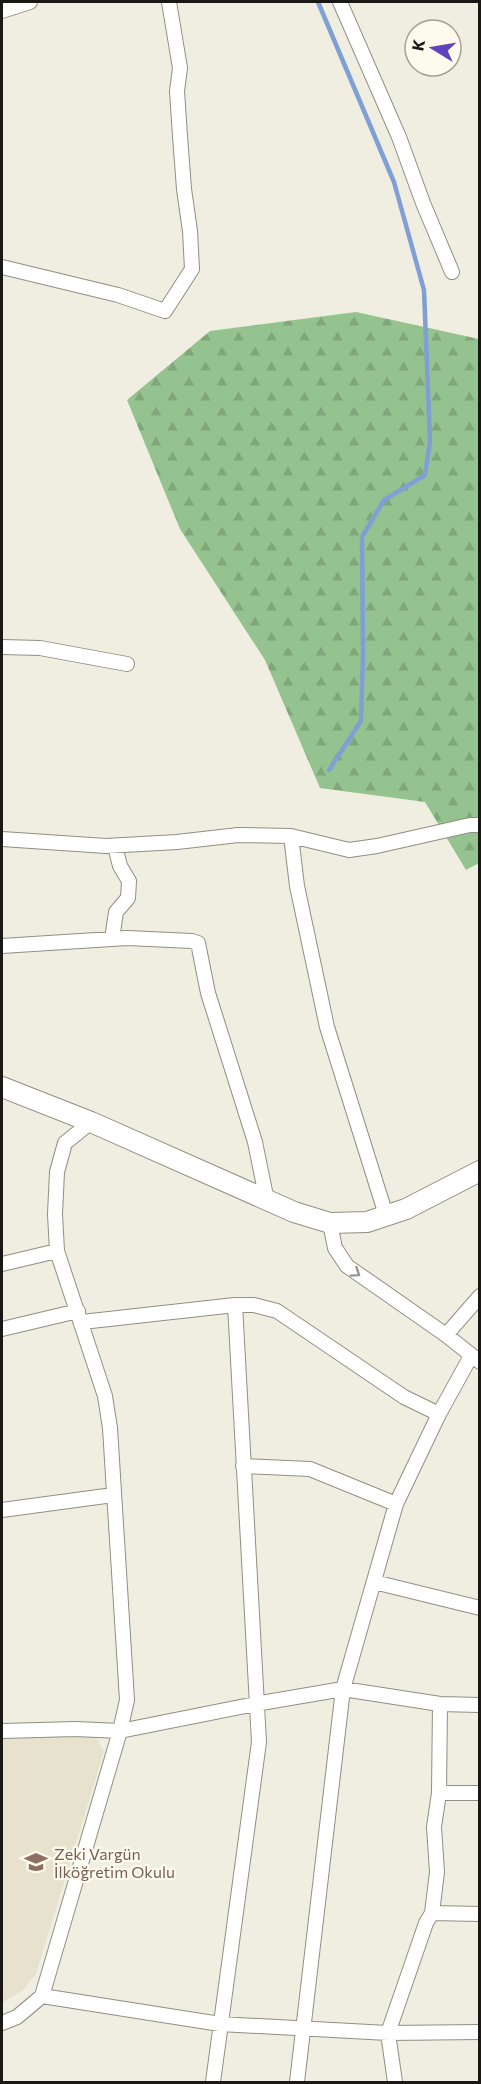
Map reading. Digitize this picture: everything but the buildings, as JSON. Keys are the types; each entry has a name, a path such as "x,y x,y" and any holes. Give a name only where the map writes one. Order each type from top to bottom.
{"street":[{"path":"2,11 30,2"},
{"path":"2,267 118,295 165,311 192,269 179,125 177,91 180,68 169,2"},
{"path":"340,2 399,137 452,272"},
{"path":"2,647 40,648 127,664"},
{"path":"2,838 115,846 238,835 291,836 350,850 470,825 480,825"},
{"path":"291,836 297,886 327,1027 386,1215"},
{"path":"112,939 116,912 128,898 129,881 120,866 115,846"},
{"path":"2,946 112,939 198,943 208,993 255,1142 267,1201"},
{"path":"2,1087 91,1122 267,1201 330,1223 367,1222 406,1209 480,1171"},
{"path":"2,2023 17,2017 42,1996 120,1731 127,1700 110,1428 105,1396 57,1251 55,1214 57,1172 65,1143 91,1122"},
{"path":"297,2082 343,1689 396,1504 439,1414 475,1359 446,1335 347,1266 335,1248 330,1223"},
{"path":"2,1264 57,1251"},
{"path":"446,1335 480,1296"},
{"path":"213,2082 259,1742 255,1704 235,1305"},
{"path":"2,1329 80,1316 254,1305 277,1311 404,1397 439,1414"},
{"path":"243,1466 310,1469 396,1504"},
{"path":"2,1510 113,1495"},
{"path":"374,1582 480,1608"},
{"path":"2,1729 120,1731 343,1689 440,1704 480,1705"},
{"path":"395,2082 388,2033 426,1923 432,1913 437,1872 434,1827 439,1793 440,1704"},
{"path":"439,1793 480,1793"},
{"path":"432,1913 480,1914"},
{"path":"42,1996 220,2024 388,2033 480,2032"}],"shaded area":[{"name":"Zeki Vargün İlköğretim Okulu","path":"95,1736 104,1751 36,1974 23,1990 2,2003 2,1739"}],"green space":[{"path":"356,312 479,339 479,863 466,870 425,802 320,788 265,660 180,529 127,400 210,331"}],"waterway":[{"path":"318,2 394,182 424,290 430,441 425,475 384,500 362,537 361,721 329,770"}],"place":[{"name":"Zeki Vargün İlköğretim Okulu","path":"36,1862"}]}
